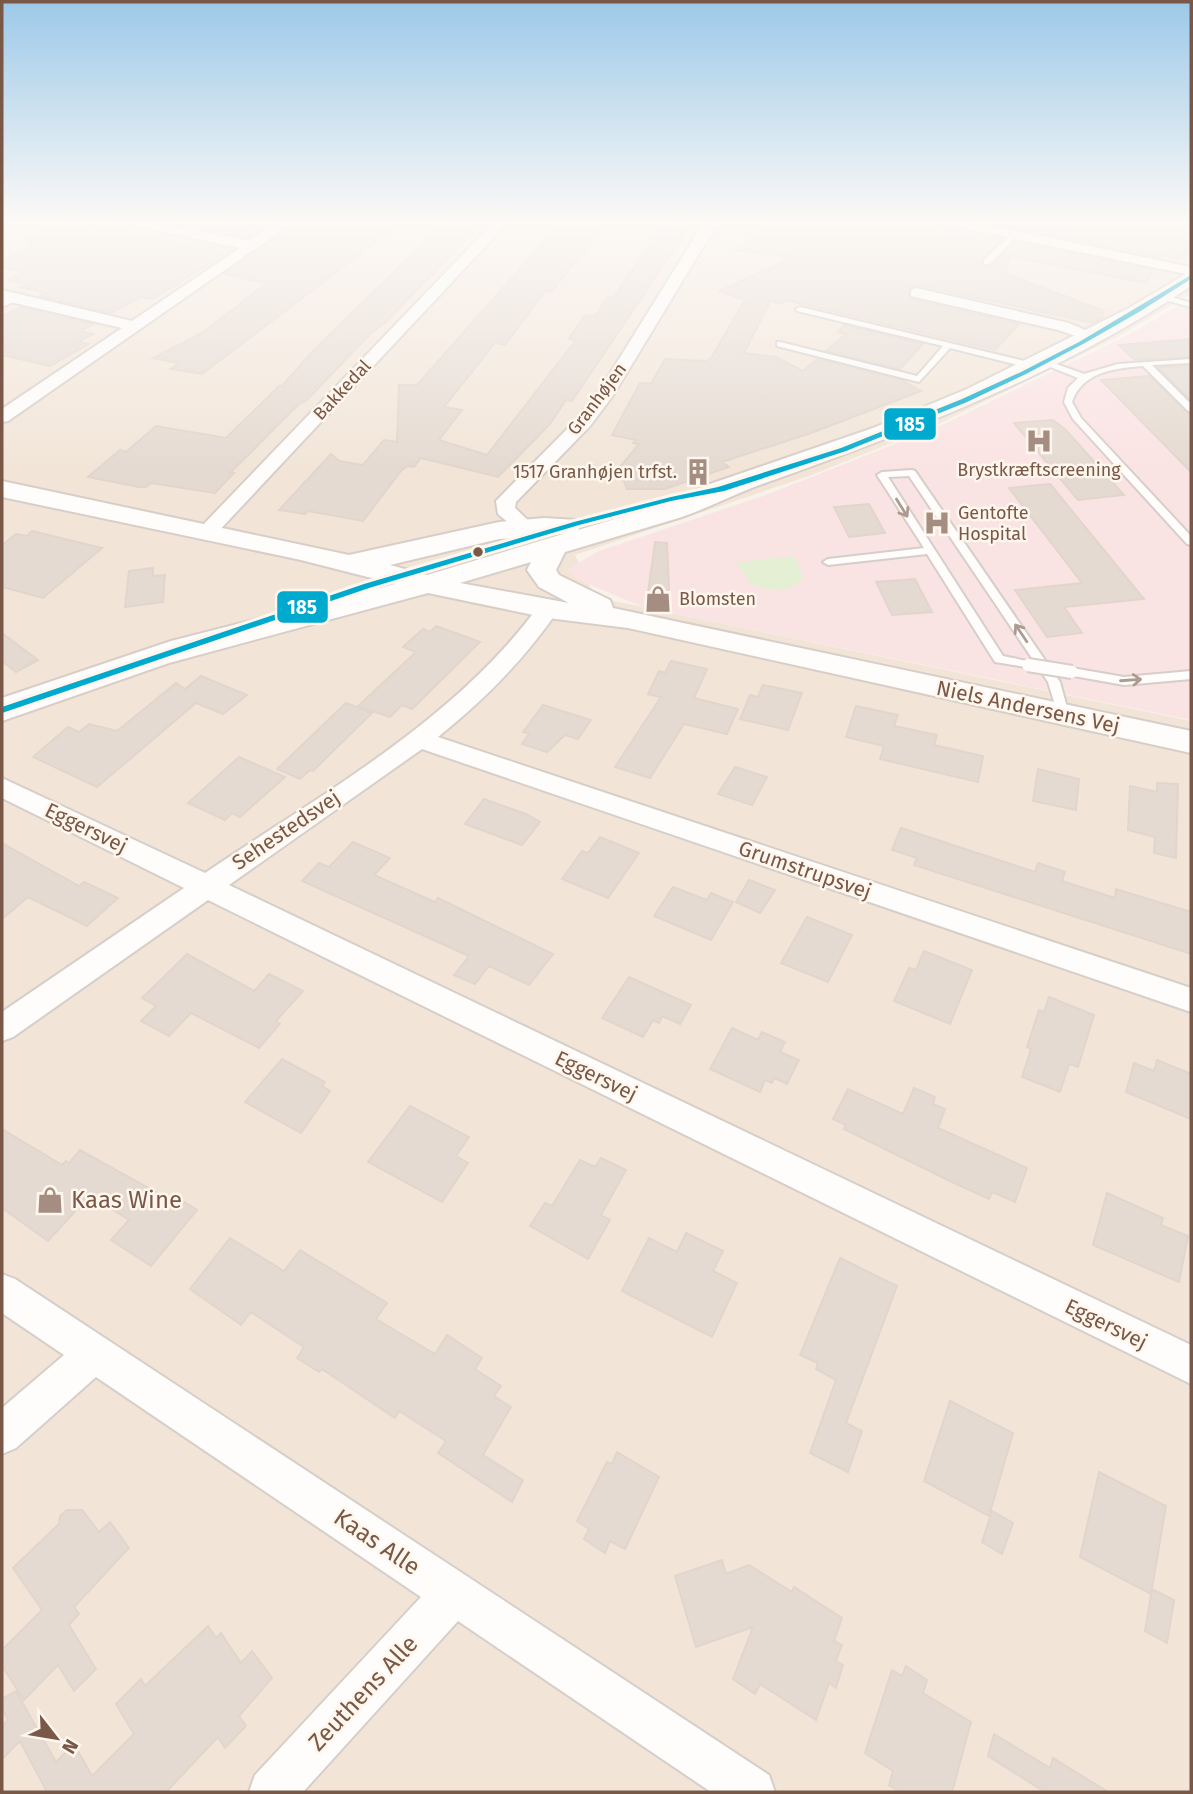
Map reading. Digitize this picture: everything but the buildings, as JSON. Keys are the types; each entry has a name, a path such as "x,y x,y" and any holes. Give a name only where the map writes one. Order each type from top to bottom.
{"street":[{"path":"24,303 135,326"},
{"path":"2,417 169,303"},
{"name":"Bakkedal","path":"208,531 425,303"},
{"name":"Granhøjen","path":"524,526 505,510 506,501 584,422 608,390 662,303"},
{"path":"959,303 1063,326 1091,336"},
{"path":"2,710 159,656 423,577 561,536 675,510 719,490 882,433 1038,364 1153,303"},
{"name":"Niels Andersens Vej","path":"2,489 423,577 553,598 620,617 1191,742"},
{"path":"355,560 393,558 477,535 524,526 561,536"},
{"path":"553,598 548,581 541,570 561,536"},
{"name":"Niels Andersens Vej","path":"303,552 355,560 423,577"},
{"name":"Sehestedsvej","path":"2,1028 419,739 483,689 524,646 553,598"},
{"name":"Grumstrupsvej","path":"419,739 1191,1000"},
{"name":"Eggersvej","path":"2,787 1191,1365"},
{"name":"Kaas Alle","path":"2,1292 752,1792"},
{"path":"2,1434 94,1354"},
{"name":"Zeuthens Alle","path":"272,1792 454,1594"}],"lane":[{"path":"800,309 1038,364 1083,377"},
{"path":"780,344 919,379 948,345"},
{"path":"1191,361 1110,368 1083,377 1070,389 1070,411 1191,542"},
{"path":"1146,365 1191,409"},
{"path":"1063,715 1054,682 912,473 882,475 999,659 1028,665 1072,672 1124,681 1191,674"},
{"path":"828,562 929,551"}],"shaded area":[{"path":"2,303 1176,303 1116,338 934,426 809,476 575,555 595,597 1191,721 1191,1792 2,1792"},
{"name":"Gentofte Hospital","path":"1184,303 1191,303 1191,720 643,607 576,579 568,569 599,551 766,495 938,427 1126,336"}],"green space":[{"path":"795,556 803,577 792,587 778,590 750,583 736,562"}],"transit line":[{"name":"185","path":"2,710 367,586 576,524 721,489 844,449 965,401 1024,373 1150,303"}],"place":[{"name":"Brystkræftscreening","path":"1039,441"},
{"name":"1517 Granhøjen trfst.","path":"698,472"},
{"name":"Gentofte Hospital","path":"937,523"},
{"name":"Blomsten","path":"658,599"},
{"name":"Kaas Wine","path":"50,1200"}]}
